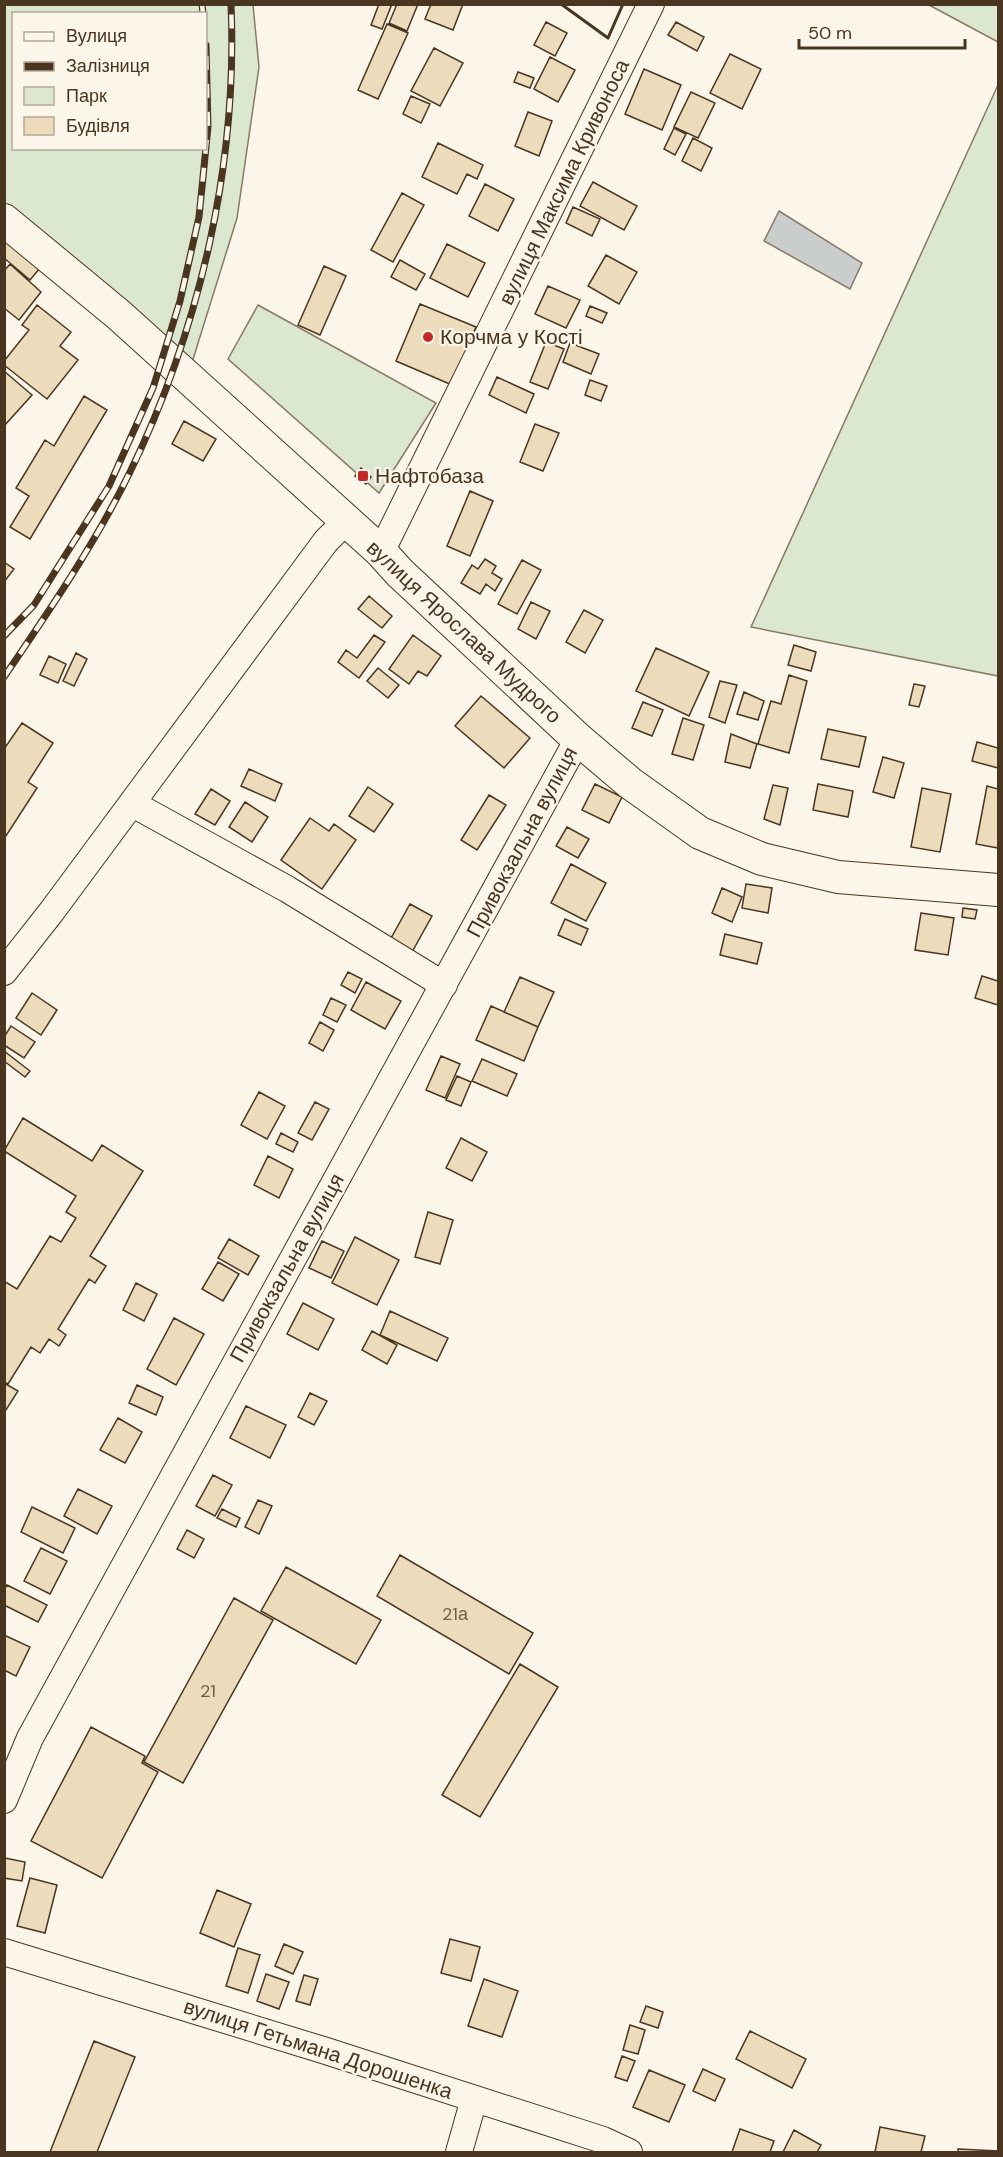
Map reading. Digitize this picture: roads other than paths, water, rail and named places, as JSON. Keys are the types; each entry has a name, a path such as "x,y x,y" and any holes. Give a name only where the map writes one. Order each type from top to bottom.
{"main road":[{"name":"вулиця Ярослава Мудрого","path":"4,219 119,315 345,522 381,552 400,573 578,739 630,783 700,833 762,860 838,877 999,890"}],"street":[{"name":"вулиця Максима Кривоноса","path":"381,552 651,4"},
{"path":"4,972 133,804 326,542 345,522"},
{"name":"Привокзальна вулиця","path":"4,1800 30,1738 578,739"},
{"path":"133,804 287,889 444,985"},
{"name":"вулиця Гетьмана Дорошенка","path":"4,1952 322,2049 603,2140 629,2152"},
{"path":"459,2152 474,2099"}],"railway":[{"path":"202,4 203,12"},
{"path":"4,677 71,577 102,525 155,417 176,361 195,303 221,184 232,64 231,4"},
{"path":"207,86 207,137"},
{"path":"4,636 34,605 109,486 153,388 180,301 199,217 206,150"}],"place":[{"name":"Корчма у Кості","path":"428,337"},
{"name":"Нафтобаза","path":"363,476"}]}
